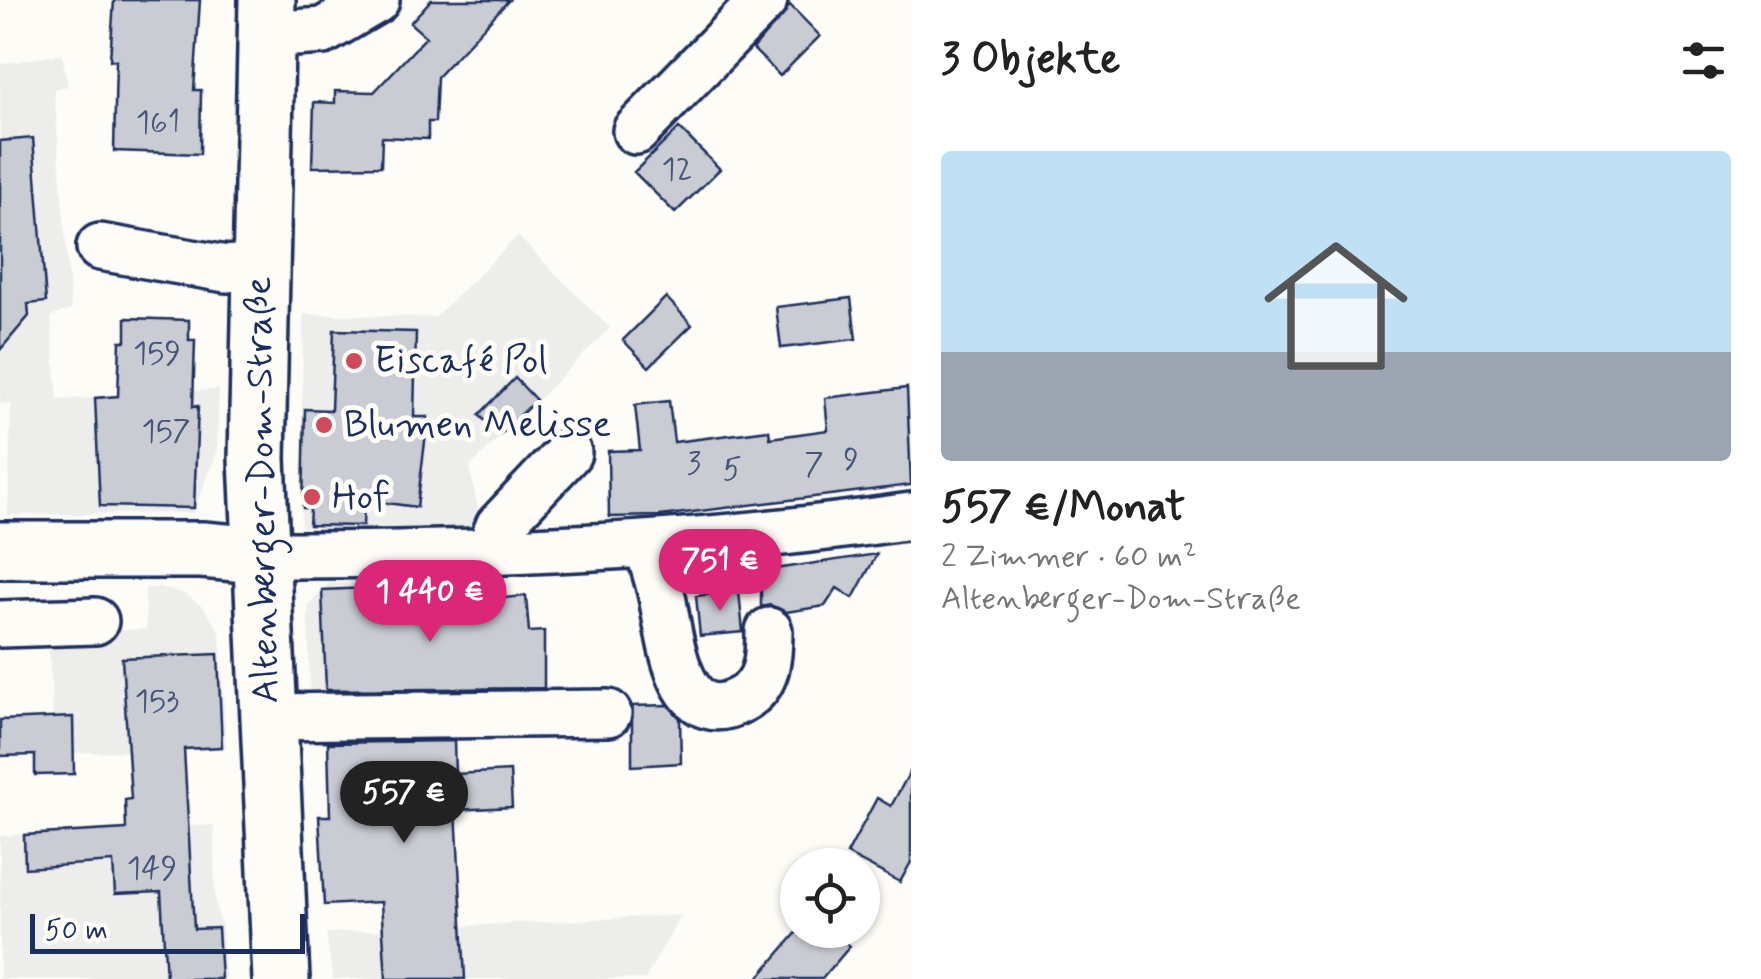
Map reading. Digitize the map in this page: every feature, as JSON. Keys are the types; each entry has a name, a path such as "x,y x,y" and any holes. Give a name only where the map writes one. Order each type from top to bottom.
{"main road":[{"name":"Altenberger-Dom-Straße","path":"266,18 258,266 259,555 280,979"},
{"path":"0,550 202,550 259,555"}],"street":[{"path":"266,18 324,31 376,0"},
{"path":"636,131 764,0"},
{"path":"100,248 226,269 258,266"},
{"path":"488,552 499,526 568,453"},
{"path":"259,555 648,546 749,538 911,516"},
{"path":"648,546 676,673 692,696 709,705 728,706 745,698 758,686 769,659 769,631"},
{"path":"0,624 95,621"},
{"path":"267,717 608,712"}],"shaded area":[{"path":"62,54 68,86 54,89 71,310 51,316 58,400 219,389 217,453 193,513 8,515 11,404 0,404 0,64"},
{"path":"518,236 610,328 470,467 481,526 328,532 328,527 301,527 303,314 435,317"},
{"path":"410,581 414,706 310,708 308,606 329,583"},
{"path":"161,587 186,594 204,608 220,632 226,747 55,754 49,647 65,646 65,632 146,629 145,588"},
{"path":"214,825 215,904 222,928 225,979 0,979 0,836"},
{"path":"681,915 645,979 333,979 326,933"}],"building":[{"path":"114,0 200,0 194,90 201,90 200,154 114,151 116,60 110,60"},
{"path":"431,0 509,0 437,77 435,122 428,122 428,139 382,137 381,166 312,167 314,102 335,103 335,91 374,92 426,37 410,23"},
{"path":"790,5 820,36 780,76 753,49"},
{"path":"679,128 720,169 675,213 634,172"},
{"path":"33,138 46,302 28,304 29,316 0,350 0,141"},
{"path":"666,297 692,325 649,367 623,340"},
{"path":"851,298 856,339 781,348 776,307"},
{"path":"126,318 189,320 189,340 195,340 193,407 198,406 194,508 100,506 95,398 118,396 120,341 126,341"},
{"path":"334,330 416,332 414,417 428,417 417,507 364,500 363,526 309,525 310,508 303,508 305,409 331,410"},
{"path":"515,378 536,400 500,435 479,415"},
{"path":"907,388 911,485 660,516 609,517 608,451 640,450 635,405 669,401 674,442 769,430 770,438 828,430 825,398"},
{"path":"877,554 853,598 837,588 825,606 786,612 770,605 761,607 761,571"},
{"path":"369,588 370,609 526,596 529,632 544,631 544,688 326,690 322,590"},
{"path":"739,591 743,632 700,636 696,596"},
{"path":"218,654 222,747 184,749 194,929 218,928 221,979 166,979 161,892 115,894 113,862 25,868 24,835 126,829 125,800 131,799 122,658"},
{"path":"668,705 680,718 681,763 632,766 632,706"},
{"path":"73,717 74,774 35,775 35,755 0,756 0,720"},
{"path":"454,741 455,774 510,771 512,807 456,810 465,979 386,979 381,902 324,905 319,816 330,816 328,743"},
{"path":"911,770 911,862 900,882 880,871 880,848 850,848 877,798 891,806"},
{"path":"784,948 848,948 822,979 757,979"}],"place":[{"name":"Eiscafé Pol","path":"354,361"},
{"name":"Blumen Melisse","path":"324,425"},
{"name":"Hof","path":"312,497"}]}
